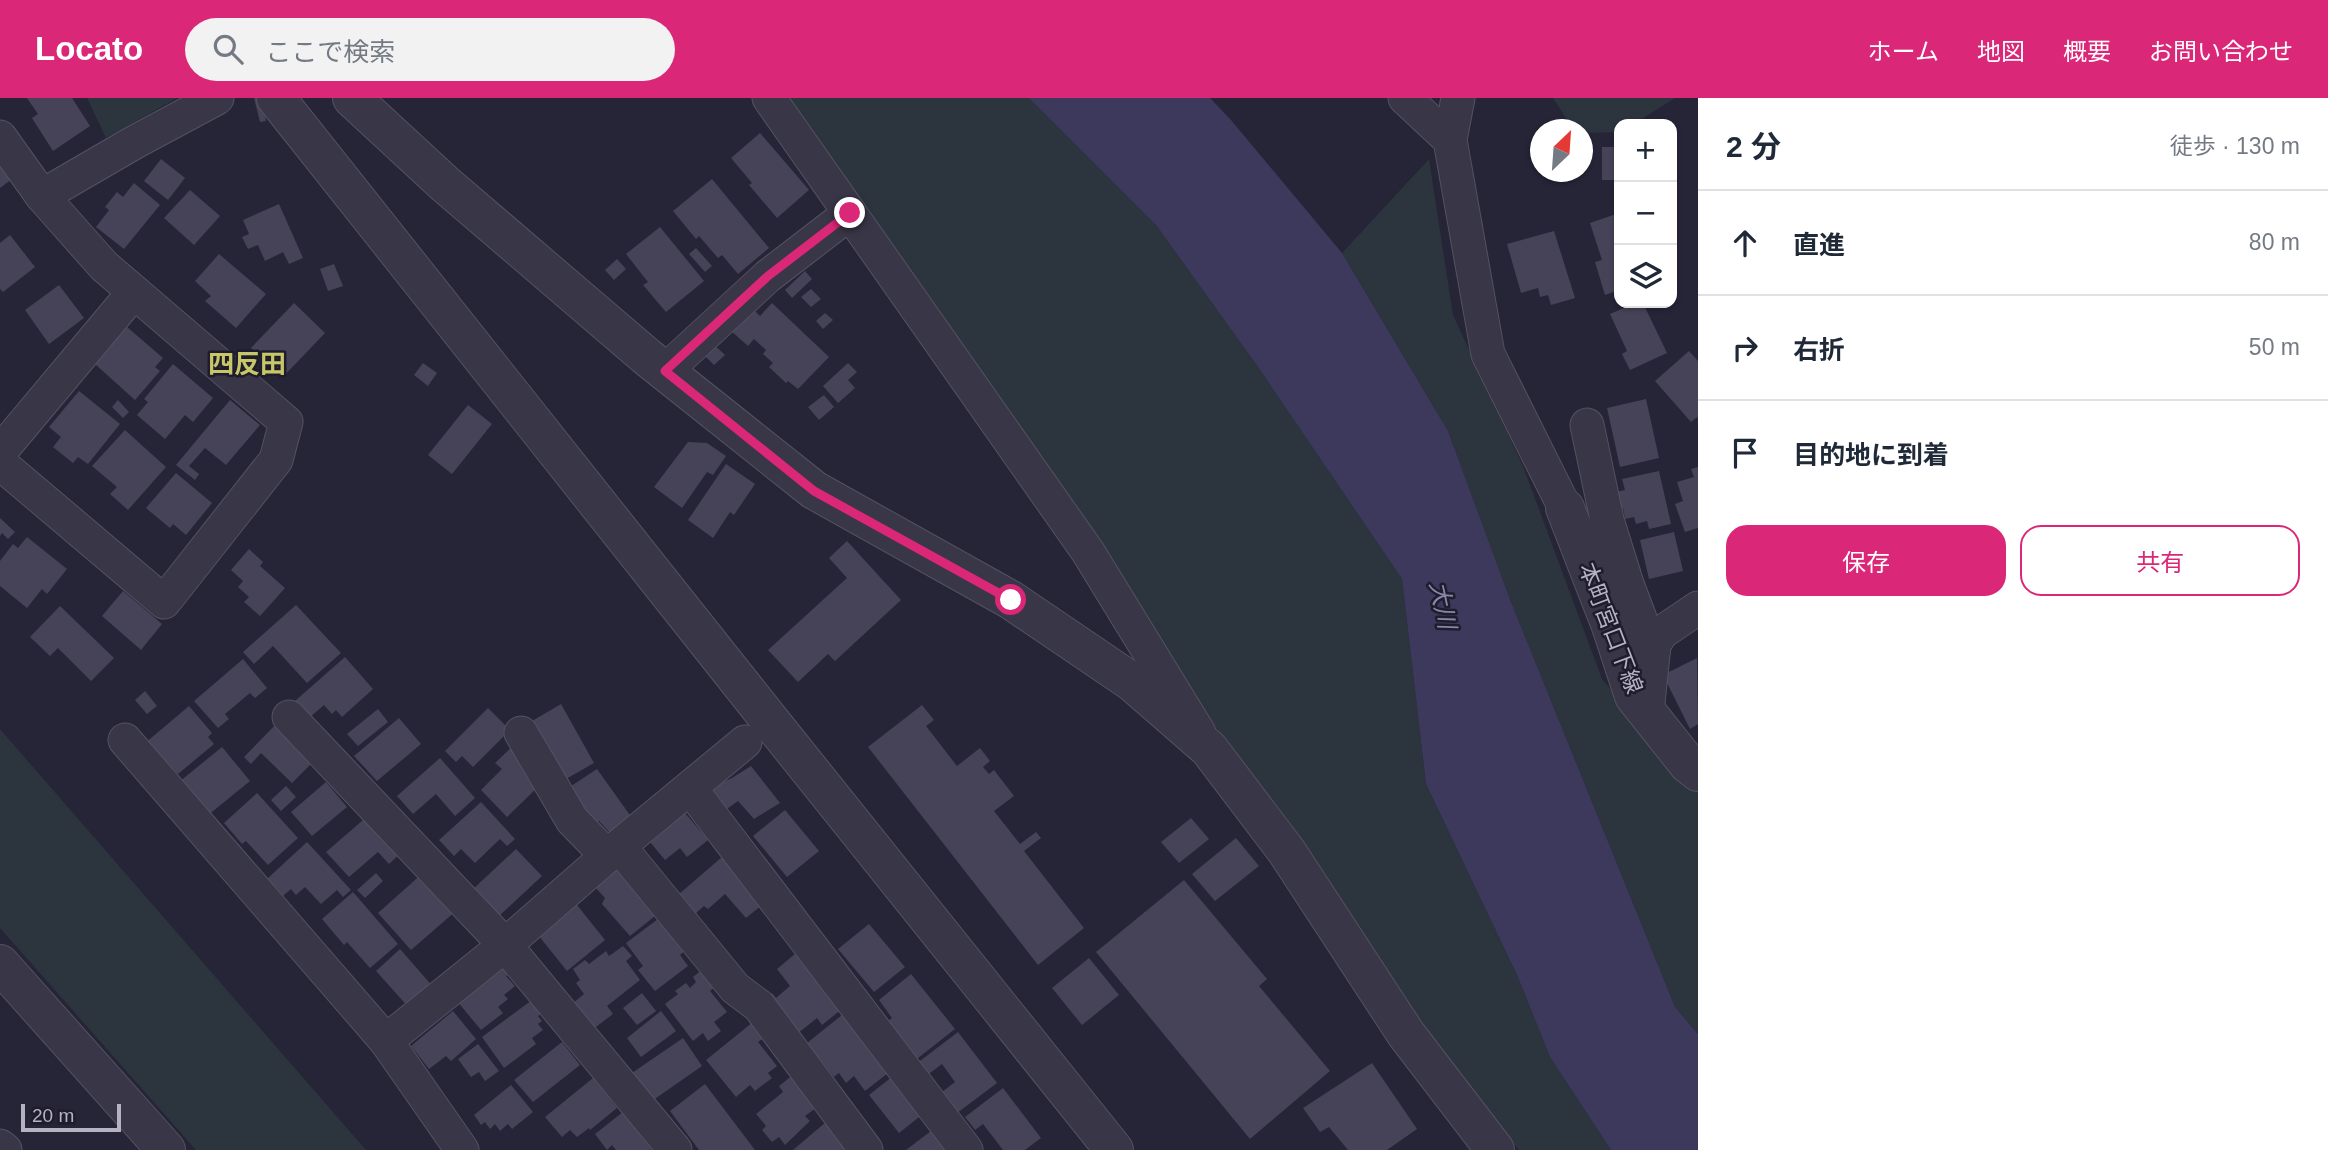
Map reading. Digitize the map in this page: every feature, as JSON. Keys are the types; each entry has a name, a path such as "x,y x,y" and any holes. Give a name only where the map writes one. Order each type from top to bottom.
{"street":[{"path":"42,196 217,98"},
{"path":"276,98 1114,1150"},
{"path":"352,98 445,184 665,371 814,491 1011,600 1132,682 1209,749"},
{"path":"769,98 1088,552 1209,749 1287,852 1406,1034 1495,1150"},
{"path":"1405,98 1450,140"},
{"path":"1458,98 1450,140 1488,354 1565,508"},
{"path":"0,137 42,196 104,267 286,422 276,460 164,602 0,463"},
{"path":"665,371 768,276 850,213"},
{"path":"0,452 134,292"},
{"path":"1587,425 1607,520 1653,653"},
{"name":"本町宮口下線","path":"1565,508 1611,626 1634,696 1688,764 1698,772"},
{"path":"1647,712 1654,645 1661,633 1698,608"},
{"path":"289,717 505,945 676,1150"},
{"path":"521,733 572,820 613,851 735,988 759,1006 866,1150"},
{"path":"125,740 386,1041 462,1150"},
{"path":"386,1041 505,945 745,742"},
{"path":"690,788 966,1150"},
{"path":"0,964 166,1150"},
{"path":"0,1146 5,1150"}],"shaded area":[{"path":"87,98 177,98 106,138"},
{"path":"768,98 1029,98 1156,225 1258,367 1402,579 1426,784 1517,975 1550,1057 1611,1150 1519,1150 1447,1062 1330,902 1193,693"},
{"path":"1553,98 1675,98 1642,119 1614,119 1614,132 1593,133 1593,119 1567,119"},
{"path":"1429,159 1453,315 1523,466 1602,679 1698,790 1698,1034 1675,1007 1511,602 1448,431 1342,253"},
{"path":"0,729 366,1150 196,1150 0,928"}],"water":[{"name":"大川","path":"1029,98 1210,98 1342,253 1448,431 1511,602 1675,1007 1698,1034 1698,1150 1611,1150 1550,1057 1517,975 1426,784 1402,579 1258,367 1156,225"}],"building":[{"path":"27,98 72,98 90,126 53,151 32,118 38,114"},
{"path":"254,98 274,98 277,112 265,115 266,121 260,122"},
{"path":"760,133 809,190 777,218 749,185 752,183 731,158"},
{"path":"1602,147 1614,147 1614,180 1602,180"},
{"path":"0,153 16,176 0,188"},
{"path":"161,159 185,178 168,200 144,181"},
{"path":"712,179 769,248 738,274 722,255 718,258 699,236 696,239 673,211"},
{"path":"134,183 160,205 124,249 96,227 109,210 105,207 117,192 123,197"},
{"path":"190,190 220,216 194,245 164,218"},
{"path":"279,204 303,258 289,264 283,252 265,261 258,245 248,249 242,237 249,234 243,220"},
{"path":"1614,215 1614,292 1605,295 1595,262 1602,260 1590,223"},
{"path":"660,227 704,281 666,312 643,285 648,282 626,254"},
{"path":"1554,231 1575,298 1551,305 1548,295 1540,297 1538,288 1521,293 1507,244"},
{"path":"10,235 35,267 3,292 0,289 0,243"},
{"path":"696,248 712,266 705,272 689,254"},
{"path":"219,254 266,294 236,328 205,301 211,296 195,281"},
{"path":"617,259 626,269 614,280 605,270"},
{"path":"334,264 343,286 328,291 320,269"},
{"path":"805,271 812,279 792,298 785,290"},
{"path":"59,285 84,318 49,344 25,310"},
{"path":"811,289 821,299 811,307 801,297"},
{"path":"294,303 325,333 282,378 251,348"},
{"path":"772,303 829,357 798,389 788,381 786,383 769,367 773,363 763,354 766,350 754,339 748,346 731,331 753,309 760,316"},
{"path":"1624,308 1645,308 1667,353 1630,370 1622,354 1627,351 1610,314"},
{"path":"825,313 833,320 823,329 816,321"},
{"path":"127,327 163,358 155,367 160,371 135,400 95,364"},
{"path":"711,342 725,355 714,365 701,352"},
{"path":"1689,351 1698,361 1698,419 1697,417 1691,422 1655,381"},
{"path":"423,363 437,373 428,386 414,375"},
{"path":"848,363 857,372 848,380 855,388 838,403 823,386"},
{"path":"173,364 213,398 193,422 185,415 165,439 137,415 148,402 144,399"},
{"path":"79,391 120,424 88,464 78,457 73,463 53,447 61,437 49,427"},
{"path":"824,395 834,407 819,420 808,407"},
{"path":"1646,399 1659,458 1620,467 1607,408"},
{"path":"118,400 129,412 123,418 112,407"},
{"path":"230,400 260,425 226,465 205,448 189,466 199,474 195,480 176,465"},
{"path":"468,405 492,424 452,474 428,455"},
{"path":"125,430 166,467 128,510 110,494 117,487 92,466"},
{"path":"688,442 707,443 726,456 713,475 707,472 682,508 654,487"},
{"path":"726,464 755,484 734,515 730,512 713,538 688,520"},
{"path":"1698,467 1698,528 1685,532 1675,504 1683,501 1677,482 1694,477 1691,469"},
{"path":"1659,471 1671,524 1649,529 1647,521 1636,524 1634,517 1625,519 1623,508 1614,509 1611,493 1625,490 1622,479"},
{"path":"176,473 212,503 186,535 173,524 170,528 146,508"},
{"path":"0,518 15,532 8,539 2,533 0,536"},
{"path":"1674,532 1683,571 1649,579 1640,540"},
{"path":"27,537 67,569 47,594 42,589 27,608 0,586 0,561 13,544 18,548"},
{"path":"847,541 901,600 835,661 828,654 798,682 768,650 847,578 829,558"},
{"path":"249,549 263,562 260,566 285,588 260,616 244,602 249,597 238,587 243,581 231,570"},
{"path":"123,591 162,624 141,650 102,616"},
{"path":"296,605 341,653 307,683 273,646 254,664 243,652"},
{"path":"60,606 114,658 91,681 58,648 50,656 30,637"},
{"path":"345,657 373,689 342,717 336,710 332,714 324,705 309,718 295,701"},
{"path":"1697,658 1698,724 1690,729 1663,675"},
{"path":"243,659 267,688 255,698 250,693 225,714 229,719 218,728 194,701"},
{"path":"145,691 157,706 147,714 135,700"},
{"path":"561,704 594,763 566,779 532,721"},
{"path":"922,705 934,720 926,726 957,766 980,748 990,761 983,767 989,774 994,770 1014,796 994,811 1020,844 1036,832 1041,838 1024,851 1084,928 1038,965 868,747"},
{"path":"189,706 212,733 208,737 214,744 178,774 173,769 169,772 144,744"},
{"path":"488,708 510,730 473,767 462,756 456,762 445,751"},
{"path":"378,709 388,722 358,746 347,734"},
{"path":"399,718 421,744 377,781 354,756"},
{"path":"277,723 315,760 292,783 261,753 251,764 244,757"},
{"path":"513,746 530,763 523,770 539,786 507,817 481,790 502,769 495,763"},
{"path":"222,747 250,781 207,816 179,782"},
{"path":"440,758 475,798 455,816 436,794 413,814 397,796"},
{"path":"751,766 780,803 754,819 738,801 724,811 701,792 732,778"},
{"path":"597,769 632,818 613,836 599,821 594,824 568,788"},
{"path":"326,782 347,807 312,836 291,812"},
{"path":"286,786 296,797 281,811 271,800"},
{"path":"257,793 298,838 268,865 246,841 242,844 224,823"},
{"path":"481,802 515,839 507,846 500,839 475,863 461,849 454,856 439,840"},
{"path":"680,807 708,840 687,857 680,848 665,860 645,836"},
{"path":"785,810 819,851 787,877 753,836"},
{"path":"370,814 403,851 389,864 378,852 349,877 326,852"},
{"path":"1191,818 1209,839 1179,863 1161,842"},
{"path":"1236,838 1259,866 1215,901 1192,874"},
{"path":"307,842 351,890 343,897 337,890 321,904 305,887 296,895 291,889 283,896 267,879"},
{"path":"516,849 542,876 498,917 472,890"},
{"path":"722,857 762,905 746,918 725,894 708,909 704,906 695,914 678,895"},
{"path":"618,866 660,912 630,936 602,904 605,898 593,885"},
{"path":"424,872 457,910 411,950 378,913"},
{"path":"376,873 383,881 365,898 357,890"},
{"path":"1184,880 1267,979 1259,986 1330,1071 1250,1139 1096,952"},
{"path":"353,892 398,944 370,968 347,942 344,945 322,919"},
{"path":"573,900 605,940 567,971 534,930"},
{"path":"662,916 687,949 680,955 688,966 655,991 638,970 643,966 626,943"},
{"path":"869,924 905,967 874,992 838,949"},
{"path":"623,946 632,956 626,961 640,980 607,1006 613,1014 592,1030 572,1004 584,994 576,983 580,980 573,969 585,960 589,964 606,951 609,956"},
{"path":"400,949 435,989 411,1010 376,971"},
{"path":"796,953 842,1009 822,1025 817,1018 797,1034 767,997 772,993 776,998 790,986 777,969"},
{"path":"1089,958 1119,995 1082,1025 1052,988"},
{"path":"502,965 509,973 506,976 515,986 504,995 508,999 498,1007 503,1013 481,1030 457,1001"},
{"path":"703,969 716,986 710,991 727,1012 714,1022 721,1031 708,1041 703,1033 693,1041 665,1004 678,994 675,991 686,983 690,988 696,982 693,977"},
{"path":"911,974 955,1029 913,1062 901,1047 906,1043 888,1021 892,1018 879,1000"},
{"path":"642,993 656,1011 637,1025 623,1008"},
{"path":"532,1000 543,1013 538,1016 542,1021 538,1024 543,1030 532,1038 536,1044 504,1068 482,1037"},
{"path":"453,1011 476,1039 451,1061 446,1056 429,1069 411,1046"},
{"path":"661,1011 676,1031 641,1057 627,1038"},
{"path":"842,1015 888,1073 865,1091 854,1076 846,1083 839,1073 834,1077 807,1043"},
{"path":"753,1022 765,1037 758,1042 777,1066 768,1073 772,1078 755,1091 750,1085 736,1097 706,1060"},
{"path":"958,1032 997,1083 957,1113 942,1092 955,1082 942,1064 926,1076 916,1064"},
{"path":"683,1038 702,1066 649,1103 629,1075"},
{"path":"562,1042 580,1065 533,1102 514,1080"},
{"path":"478,1044 499,1071 485,1081 479,1072 471,1077 458,1059"},
{"path":"1372,1063 1417,1129 1387,1150 1348,1150 1329,1127 1320,1132 1303,1108"},
{"path":"794,1074 820,1105 805,1116 810,1121 785,1145 779,1137 772,1142 762,1130 766,1126 756,1114 783,1092 779,1086"},
{"path":"893,1076 923,1114 899,1133 869,1095"},
{"path":"593,1078 617,1108 577,1137 570,1130 562,1137 545,1117"},
{"path":"705,1084 755,1150 699,1150 670,1111"},
{"path":"511,1085 533,1112 512,1129 508,1124 500,1131 495,1124 490,1129 485,1122 481,1125 474,1115"},
{"path":"1003,1088 1041,1138 1025,1150 1003,1150 983,1124 975,1130 965,1117"},
{"path":"623,1112 652,1150 616,1150 612,1145 607,1150 595,1134"},
{"path":"826,1122 847,1150 793,1150"},
{"path":"931,1131 945,1150 906,1150"}],"district":[{"name":"四反田","path":"247,364"}],"route":[{"path":"850,213 768,276 665,371 814,491 1011,600"}]}
